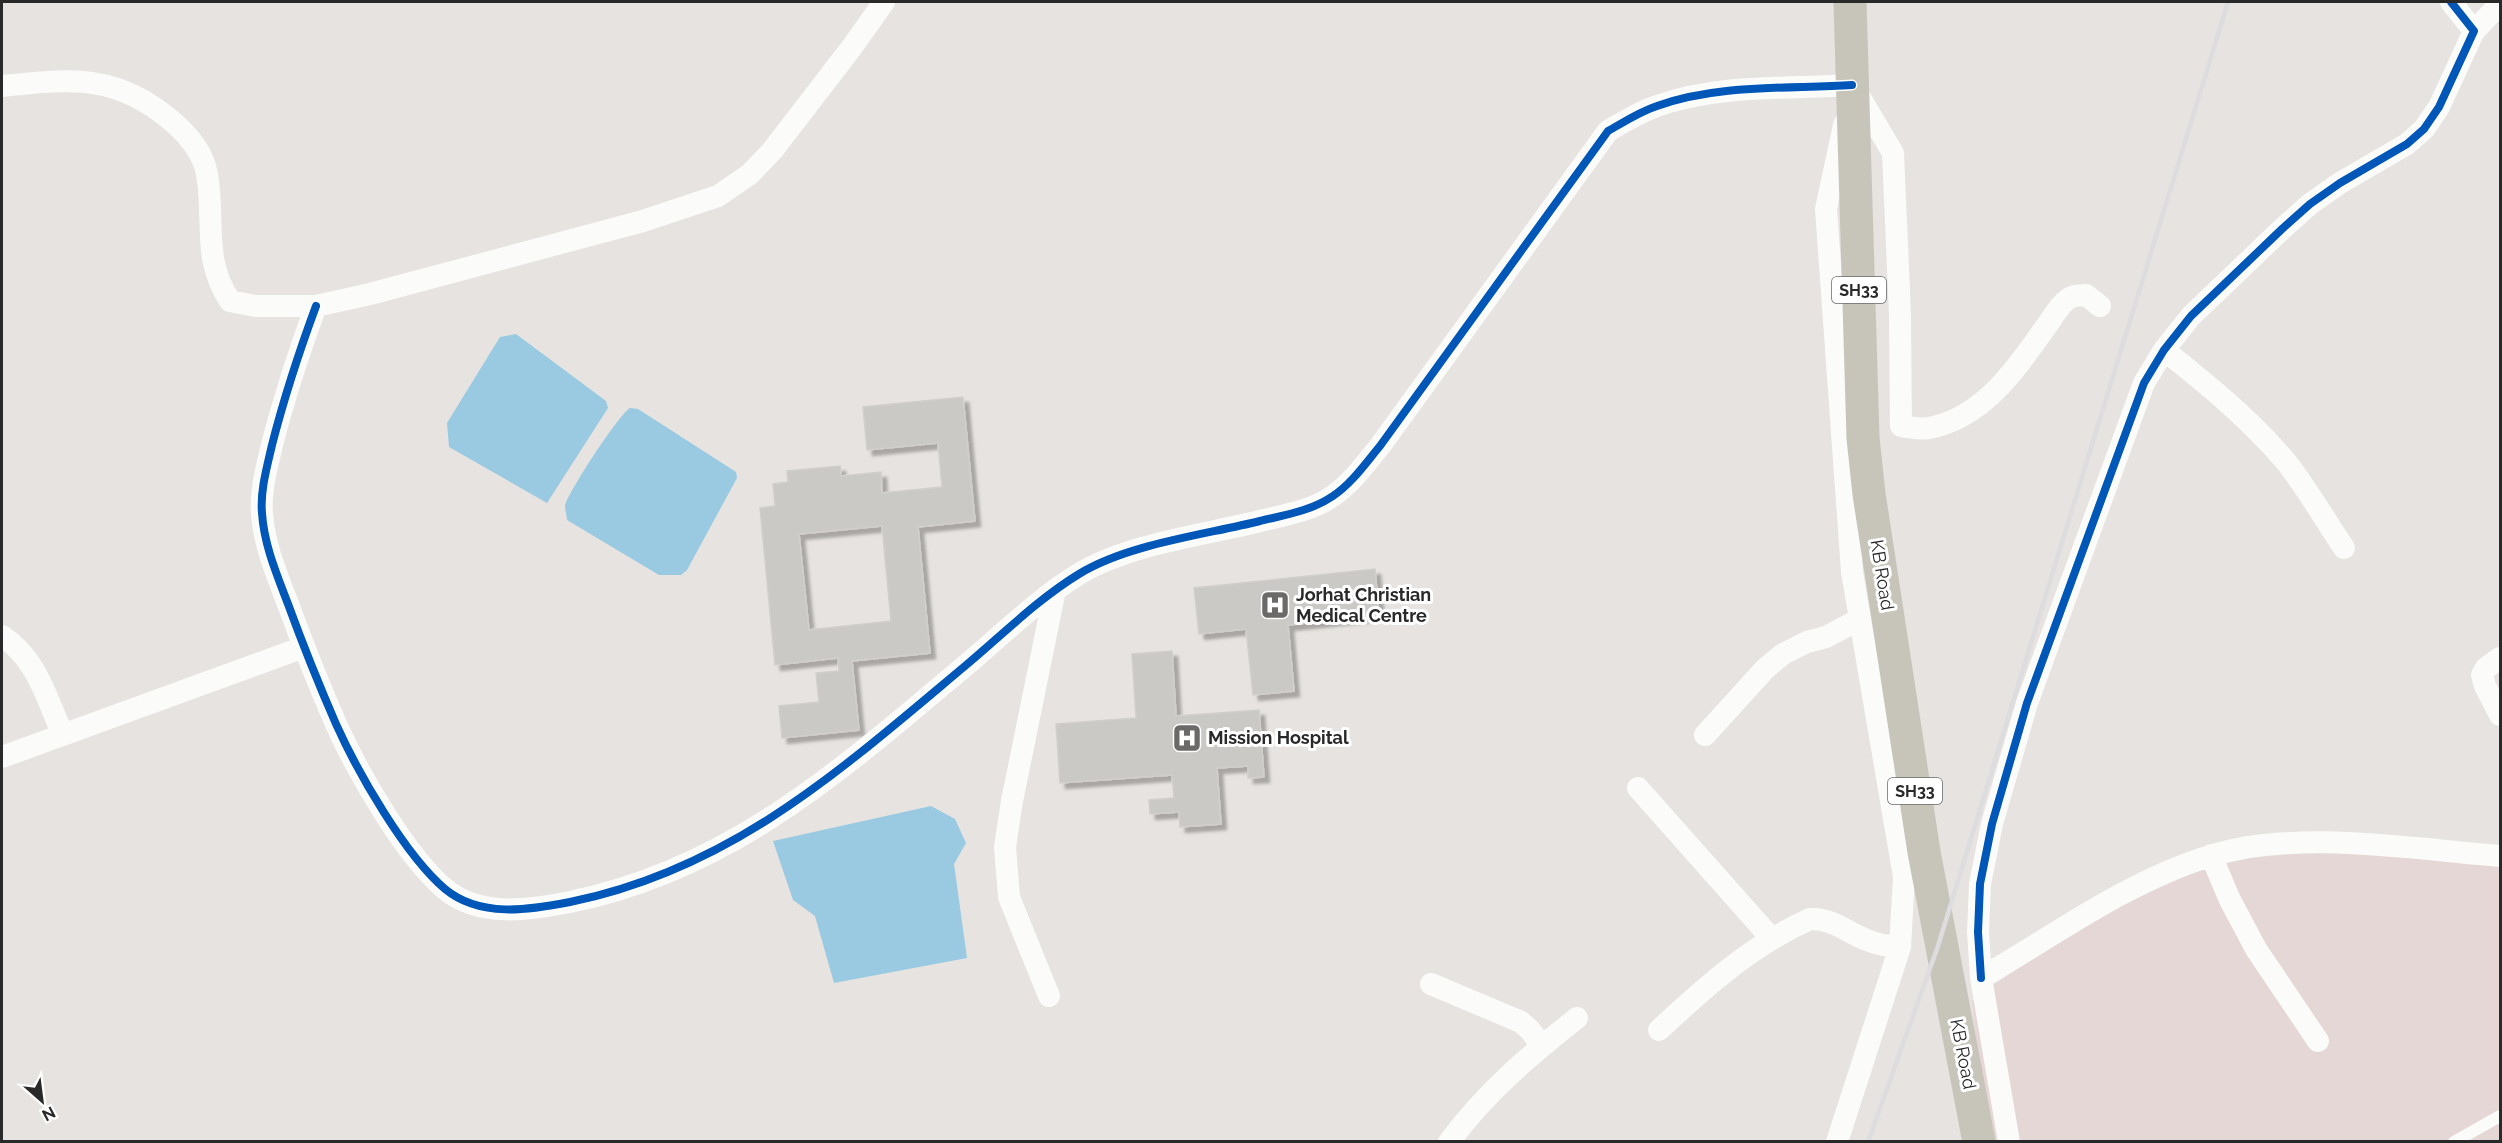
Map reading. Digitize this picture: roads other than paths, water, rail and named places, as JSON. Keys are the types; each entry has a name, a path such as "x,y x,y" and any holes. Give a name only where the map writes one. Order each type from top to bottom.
{"main road":[{"name":"KB Road","path":"1850,2 1863,438 1869,494 1924,852 1979,1142"}],"street":[{"path":"2,86 80,81 112,86 141,98 185,132 198,148 207,173 214,269 219,285 230,302 255,306 316,306 608,230 718,196 750,174 772,151 884,2"},
{"path":"2451,2 2474,31"},
{"path":"2009,1142 1981,978 1978,932 1983,867 1992,824 2026,703 2144,382 2164,350 2191,316 2310,204 2340,183 2407,144 2424,129 2439,107 2474,31 2500,4"},
{"path":"316,306 282,403 263,484 261,510 269,553 304,647 345,743 408,847 447,890 474,904 499,909 535,909 586,898 692,863 759,826 844,768 1055,590 1099,563 1134,551 1303,511 1331,498 1352,481 1380,446 1608,131 1656,106 1689,97 1852,85"},
{"path":"1852,85 1893,153 1900,314 1901,426 1927,429 1960,416 1988,398 2009,378 2061,307 2071,297 2086,295 2100,306"},
{"path":"1837,1142 1900,947 1905,877 1852,572 1827,209 1852,85"},
{"path":"2164,350 2225,399 2271,445 2303,486 2344,548"},
{"path":"1049,996 1009,897 1005,847 1012,801 1055,590"},
{"path":"1705,735 1765,669 1783,654 1807,642 1826,637 1860,619"},
{"path":"2,636 17,646 29,660 63,735"},
{"path":"2,757 304,647"},
{"path":"2500,658 2486,668 2482,675 2500,715"},
{"path":"1638,788 1772,939"},
{"path":"1981,978 2140,885 2211,855 2244,848 2318,842 2500,856"},
{"path":"2211,855 2229,898 2256,949 2318,1041"},
{"path":"1659,1030 1724,972 1772,939 1810,919 1820,918 1868,941 1900,947"},
{"path":"1431,984 1521,1022 1542,1047"},
{"path":"1449,1142 1474,1109 1516,1068 1577,1018"}],"lane":[{"path":"2454,1142 2500,1116"}],"water":[{"path":"516,334 606,401 608,408 547,503 449,447 447,423 500,337"},
{"path":"630,408 638,409 736,472 737,478 687,570 681,575 659,575 567,520 565,506 574,486 605,438"},
{"path":"931,806 955,819 966,843 954,864 967,958 834,983 815,916 793,900 773,841"}],"railway":[{"path":"1868,1142 1938,946 2228,2"}],"place":[{"name":"Jorhat Christian Medical Centre","path":"1275,605"},
{"name":"Mission Hospital","path":"1187,738"}]}
